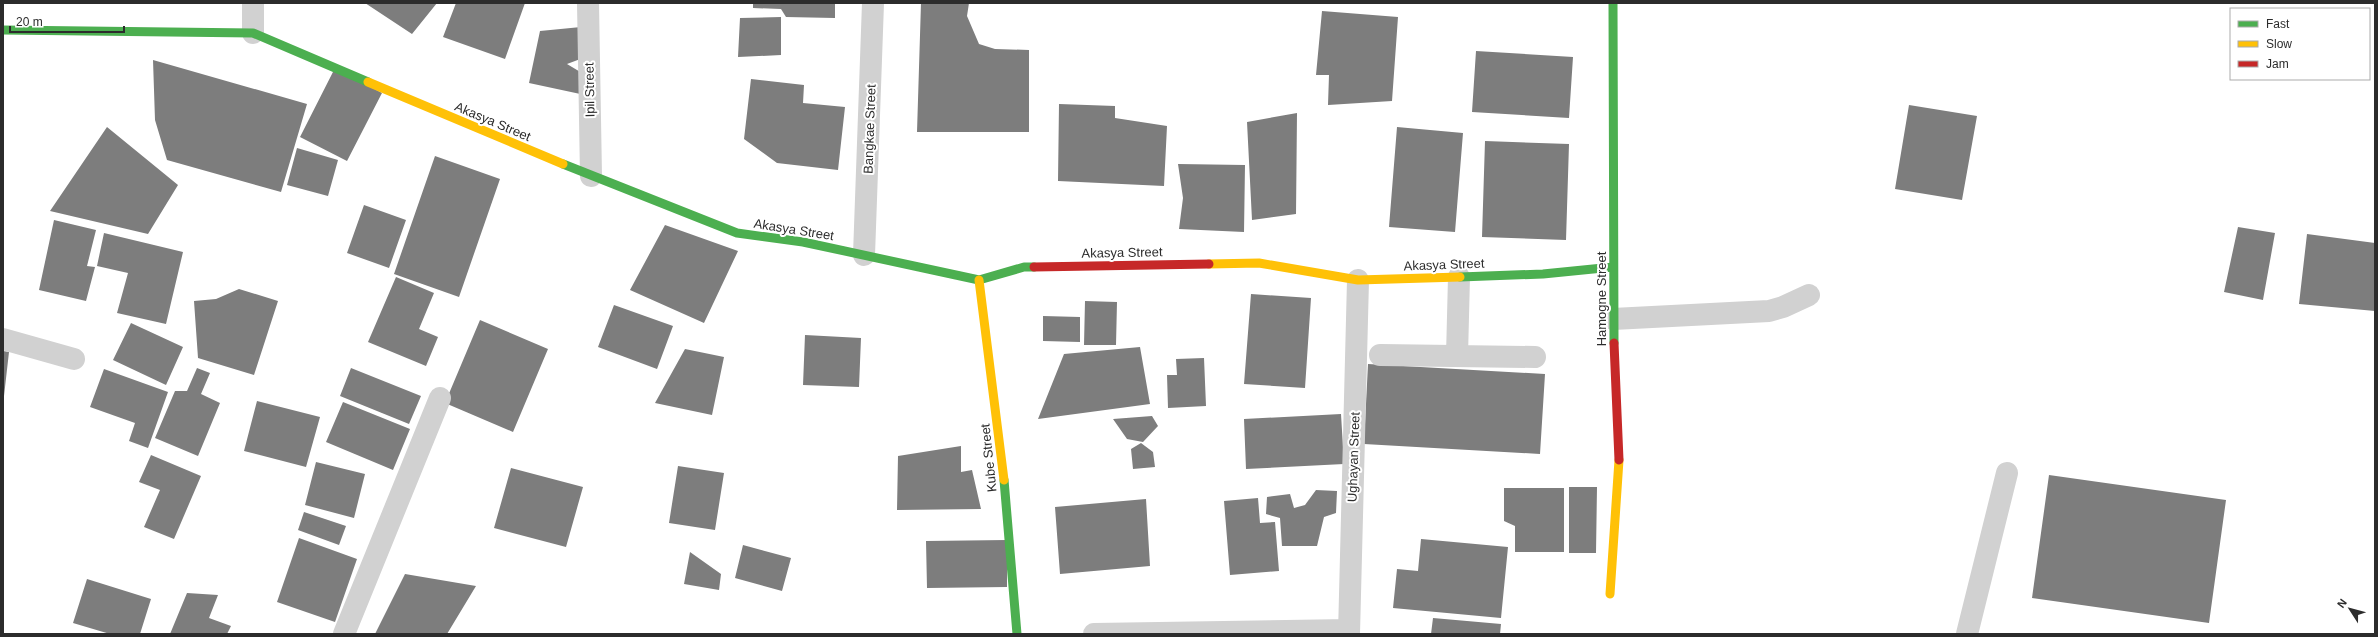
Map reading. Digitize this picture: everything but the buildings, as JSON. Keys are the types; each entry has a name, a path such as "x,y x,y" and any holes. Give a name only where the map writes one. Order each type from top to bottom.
{"street":[{"path":"253,3 253,33"},
{"name":"Ipil Street","path":"588,3 591,176"},
{"name":"Bangkae Street","path":"864,255 874,3"},
{"name":"Hamogne Street","path":"1610,594 1619,464 1612,319 1613,3"},
{"name":"Akasya Street","path":"3,30 253,33 591,176 737,233 803,242 979,280 1024,267 1259,263 1358,280 1543,274 1613,267"},
{"path":"1457,356 1458,277"},
{"name":"Kube Street","path":"979,280 1003,471 1018,634"},
{"name":"Ughayan Street","path":"1349,632 1358,280"},
{"path":"1612,319 1769,311 1784,307 1809,295"},
{"path":"3,339 74,359"},
{"path":"1380,356 1535,357"},
{"path":"344,634 440,398"},
{"path":"1967,634 2007,473"},
{"path":"1094,634 1349,632"}],"traffic: fast":[{"path":"1613,3 1614,343"},
{"path":"3,30 253,33 368,82"},
{"path":"563,164 737,233 803,242 979,280 1024,267 1034,267"},
{"path":"1460,277 1543,274 1613,267"},
{"path":"1004,480 1017,634"}],"traffic: slow":[{"path":"368,82 563,164"},
{"path":"1209,264 1259,263 1358,280 1460,277"},
{"path":"979,280 1004,480"},
{"path":"1610,594 1619,460"}],"traffic: jam":[{"path":"1034,267 1209,264"},
{"path":"1614,343 1619,460"}]}
